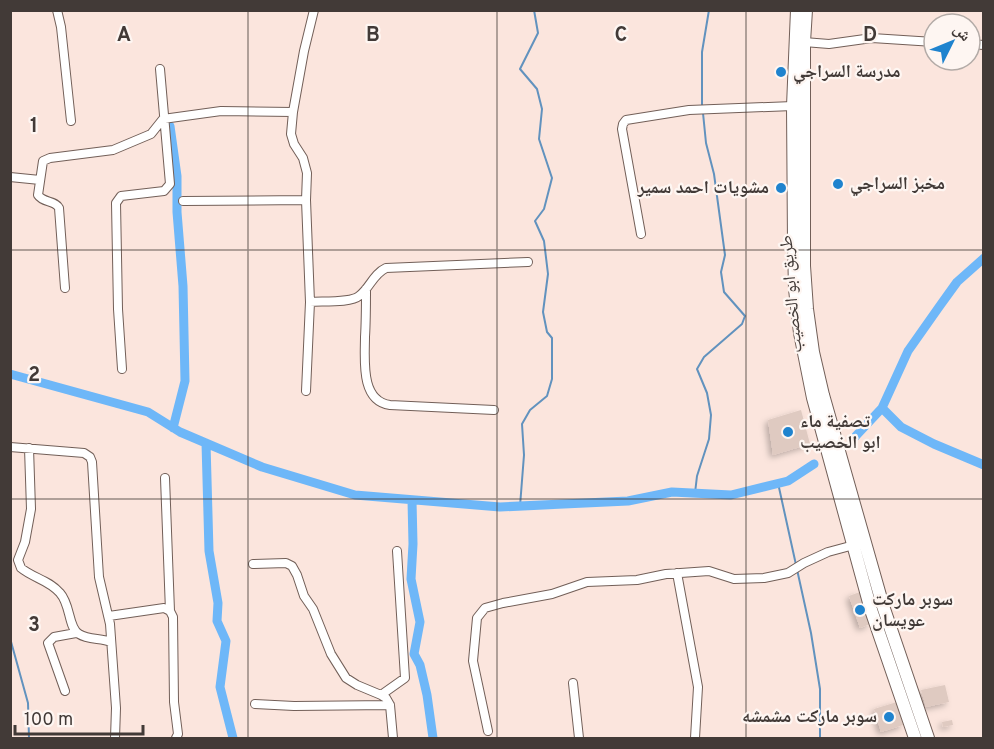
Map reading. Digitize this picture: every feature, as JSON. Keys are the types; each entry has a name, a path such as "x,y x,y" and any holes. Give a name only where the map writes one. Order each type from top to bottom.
{"main road":[{"name":"طريق ابو الخصيب","path":"797,10 793,106 794,266 800,333 813,398 854,545 928,738"},
{"name":"طريق ابو الخصيب","path":"806,10 804,266 810,331 823,395 877,608 915,738"}],"street":[{"path":"57,10 71,121"},
{"path":"306,392 310,302 307,173 303,158 291,134 304,51 314,10"},
{"path":"804,42 829,44 872,38 922,41"},
{"path":"122,369 118,309 116,203 121,196 160,192 168,188 170,180 160,69"},
{"path":"642,234 623,124 628,119 688,110 793,106"},
{"path":"65,288 59,208 56,204 38,195 43,161 113,150 151,134 163,119 220,111 293,112"},
{"path":"10,177 40,180"},
{"path":"183,201 306,200"},
{"path":"310,302 354,299 366,289 375,276 386,268 528,262"},
{"path":"366,289 365,371 370,389 378,402 390,405 494,410"},
{"path":"10,447 84,453 90,456 99,577 109,616 116,738"},
{"path":"29,448 31,508 25,542 18,560 21,568 52,585 61,593 68,605 70,621 76,633 111,642"},
{"path":"165,478 170,611 173,617 174,702 178,735 176,738"},
{"path":"488,731 473,662 477,618 485,608 552,594 587,582 637,580 677,573 709,571 735,579 764,578 788,573 804,562 854,545"},
{"path":"381,694 405,678 397,550"},
{"path":"253,564 286,563 291,566 297,575 304,597 313,609 331,654 346,678 386,698 390,705 393,738"},
{"path":"677,573 698,687 695,738"},
{"path":"109,616 164,608 170,611"},
{"path":"65,691 48,643 51,638 76,633"},
{"path":"573,683 579,738"},
{"path":"255,704 390,705"}],"building":[{"name":"تصفية ماء ابو الخصيب","path":"801,410 810,444 773,455 768,420"},
{"name":"سوبر ماركت عويسان","path":"860,592 870,624 860,628 849,596"},
{"path":"945,685 949,702 926,707 921,690"},
{"name":"سوبر ماركت مشمشه","path":"897,702 903,725 881,732 874,709"},
{"path":"952,720 953,725 943,727 942,722"}],"waterway":[{"path":"520,506 524,455 522,424 530,410 547,396 552,379 552,338 547,332 543,312 548,274 544,241 535,221 544,209 552,178 539,139 542,109 537,89 520,69 538,33 534,10"},
{"path":"702,107 702,52 709,10"},
{"path":"695,493 697,476 709,439 711,415 707,393 697,369 704,357 742,324 745,316 724,292 721,272 725,255 703,113"},
{"path":"170,126 177,176 185,381 173,428"},
{"path":"853,439 882,408 908,351 957,282 984,258"},
{"path":"10,374 148,412 180,432 262,467 355,495 500,507 628,501 672,492 731,495 788,481 814,464"},
{"path":"882,408 901,427 984,465"},
{"path":"206,443 209,551 218,603 217,621 226,641 220,687 233,738"},
{"path":"778,483 811,633 820,689 820,738"},
{"path":"412,500 411,579 420,622 414,654 420,665 427,695 433,738"},
{"path":"10,638 28,703 29,738"}],"place":[{"name":"مدرسة السراجي","path":"781,72"},
{"name":"مخبز السراجي","path":"838,184"},
{"name":"مشويات احمد سمير","path":"781,188"},
{"name":"تصفية ماء ابو الخصيب","path":"788,432"},
{"name":"سوبر ماركت عويسان","path":"860,610"},
{"name":"سوبر ماركت مشمشه","path":"889,717"}]}
